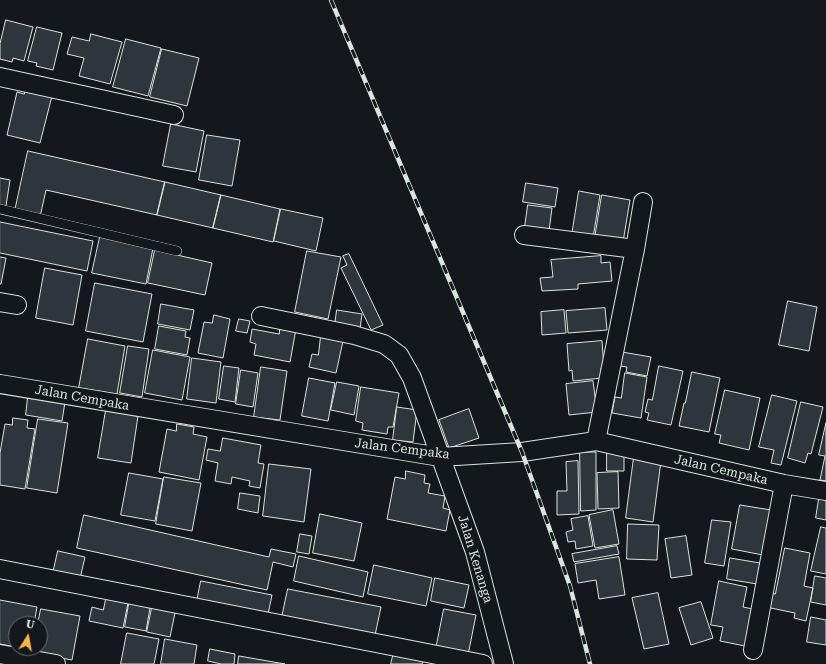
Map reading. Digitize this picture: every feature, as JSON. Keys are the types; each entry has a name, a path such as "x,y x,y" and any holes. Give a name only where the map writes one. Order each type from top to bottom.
{"street":[{"path":"0,77 174,115"},
{"path":"596,441 635,249 643,202"},
{"path":"524,235 635,249"},
{"name":"Jalan Kenanga","path":"261,316 354,335 384,344 399,355 412,378 475,552 504,664"},
{"name":"Jalan Cempaka","path":"0,384 440,457 522,452 596,441 784,484 826,491"},
{"path":"754,650 784,484"},
{"path":"0,569 483,664"},
{"path":"0,654 56,664"}],"lane":[{"path":"0,209 177,252"}],"building":[{"path":"6,20 33,27 24,61 13,58 12,62 0,59 0,44"},
{"path":"37,27 62,33 53,70 36,66 37,63 28,61"},
{"path":"91,34 122,42 110,84 79,76 84,58 67,54 72,37 89,41"},
{"path":"126,39 161,48 148,96 113,87"},
{"path":"162,49 199,58 187,106 150,97"},
{"path":"26,86 53,92 40,143 7,135 17,92 24,94"},
{"path":"171,124 204,131 196,172 163,166"},
{"path":"207,135 240,140 232,186 199,180"},
{"path":"28,151 165,182 157,215 46,190 40,217 15,211"},
{"path":"0,178 10,180 6,206 0,205"},
{"path":"165,182 221,195 213,228 157,215"},
{"path":"526,183 558,188 555,207 523,202"},
{"path":"579,191 600,195 593,238 572,235"},
{"path":"221,195 280,209 273,242 213,228"},
{"path":"602,195 630,200 623,242 595,238"},
{"path":"528,205 552,208 549,231 525,227"},
{"path":"281,209 323,218 316,251 274,241"},
{"path":"0,222 93,241 87,271 0,253"},
{"path":"100,237 153,248 146,284 92,273"},
{"path":"155,250 212,263 205,295 148,283"},
{"path":"307,251 341,257 328,319 295,312"},
{"path":"349,254 383,325 371,330 341,268 347,265 343,256"},
{"path":"601,256 601,263 610,262 612,281 578,284 578,289 542,291 540,278 553,277 551,260"},
{"path":"0,257 6,258 1,284 0,284"},
{"path":"45,268 82,275 73,325 36,318"},
{"path":"95,283 152,294 143,342 86,331"},
{"path":"788,301 817,307 809,351 779,345"},
{"path":"161,304 194,310 190,330 158,324"},
{"path":"605,308 607,330 568,333 566,311"},
{"path":"337,310 362,314 360,329 335,325"},
{"path":"564,310 566,333 542,335 541,312"},
{"path":"214,315 230,319 223,358 198,353 204,322 212,323"},
{"path":"239,319 250,321 247,333 236,331"},
{"path":"159,326 186,331 185,337 190,338 187,355 155,349"},
{"path":"280,327 296,329 290,362 254,355 256,344 250,342 252,329 279,334"},
{"path":"321,336 343,341 336,373 309,367 312,354 318,355"},
{"path":"88,339 125,346 117,394 79,388"},
{"path":"602,341 604,368 601,368 602,378 573,381 572,370 569,371 567,344"},
{"path":"128,346 149,349 142,397 120,393"},
{"path":"153,350 190,357 182,400 145,393"},
{"path":"616,351 651,357 647,376 626,372 627,367 614,365"},
{"path":"192,358 221,362 216,403 187,399"},
{"path":"224,366 239,368 235,402 219,399"},
{"path":"659,366 683,371 671,425 647,420 649,413 645,412 648,399 652,400"},
{"path":"261,367 287,371 280,420 254,417"},
{"path":"241,370 258,373 253,407 236,404"},
{"path":"692,372 720,378 709,432 679,426"},
{"path":"625,373 647,377 641,418 612,413 615,397 621,398"},
{"path":"309,378 335,383 328,421 302,416"},
{"path":"593,381 597,412 569,415 566,384"},
{"path":"337,382 359,386 354,415 331,410"},
{"path":"361,387 399,393 393,427 388,427 387,434 362,430 363,423 356,421"},
{"path":"725,390 760,398 749,450 719,443 721,435 715,434"},
{"path":"772,395 797,401 781,465 771,463 774,450 759,447"},
{"path":"28,397 65,402 62,421 26,415"},
{"path":"801,402 823,407 811,454 808,453 805,463 788,458"},
{"path":"397,407 417,410 413,442 393,440"},
{"path":"469,409 479,438 449,448 439,420"},
{"path":"106,410 138,416 131,463 98,458"},
{"path":"13,418 28,420 27,428 35,429 25,489 0,485 0,453 5,424 12,425"},
{"path":"38,419 68,423 57,493 27,488"},
{"path":"826,423 826,481 820,480 825,456 819,455"},
{"path":"177,424 194,427 193,434 207,437 199,480 159,472 167,429 176,431"},
{"path":"223,438 261,445 258,463 264,464 260,488 249,486 250,481 232,477 231,484 215,481 218,463 206,460 208,449 220,451"},
{"path":"607,450 624,451 624,471 607,471"},
{"path":"580,452 596,452 596,510 581,511"},
{"path":"634,457 661,461 653,522 626,518"},
{"path":"578,461 579,514 557,515 557,491 567,491 566,462"},
{"path":"269,464 311,469 304,522 263,516"},
{"path":"406,471 425,475 424,483 430,484 428,493 445,496 443,508 450,510 446,531 387,519 395,477 405,479"},
{"path":"618,472 619,508 598,509 597,473"},
{"path":"129,473 163,479 155,521 121,515"},
{"path":"164,477 201,483 192,531 156,524"},
{"path":"240,493 260,496 258,513 238,509"},
{"path":"819,499 826,500 826,520 816,518"},
{"path":"740,505 771,510 763,555 732,549"},
{"path":"613,510 619,544 595,548 589,515"},
{"path":"320,514 362,523 354,561 313,553"},
{"path":"84,515 269,557 271,549 296,554 293,567 273,562 267,590 77,548"},
{"path":"588,516 593,546 576,549 575,541 568,542 566,532 573,530 571,519"},
{"path":"712,520 731,522 724,566 705,563"},
{"path":"628,524 659,525 657,560 627,559"},
{"path":"821,527 826,528 826,574 811,571"},
{"path":"300,534 312,536 309,554 297,552"},
{"path":"686,536 692,575 671,578 665,539"},
{"path":"617,546 619,554 574,562 572,554"},
{"path":"785,548 810,553 804,586 813,588 806,621 794,618 795,613 766,607 769,593 775,594"},
{"path":"58,551 85,557 79,583 52,578"},
{"path":"299,556 368,572 363,597 294,581"},
{"path":"619,557 625,595 599,599 596,580 578,583 575,564"},
{"path":"730,558 760,563 757,584 727,579"},
{"path":"374,565 432,578 426,606 368,594"},
{"path":"815,576 826,578 826,605 811,602"},
{"path":"435,578 469,585 464,608 431,601"},
{"path":"201,581 272,595 267,619 196,606"},
{"path":"719,581 747,587 743,607 758,610 750,647 720,641 723,627 711,625"},
{"path":"288,589 381,607 374,640 281,622"},
{"path":"658,593 669,644 644,649 632,598"},
{"path":"107,594 129,598 123,628 89,621 92,607 103,610"},
{"path":"130,598 151,602 146,631 125,627"},
{"path":"0,600 37,607 35,616 8,616 8,646 0,644"},
{"path":"701,602 713,638 691,645 679,608"},
{"path":"153,603 176,608 170,637 147,632"},
{"path":"41,609 80,616 72,660 48,656 48,616 40,616"},
{"path":"444,609 476,615 467,660 435,654"},
{"path":"811,617 826,620 826,645 807,642"},
{"path":"127,633 159,639 154,664 121,664"},
{"path":"165,639 197,645 194,664 161,664"},
{"path":"210,649 235,654 234,664 221,664 208,661"},
{"path":"394,652 424,657 422,664 391,664"},
{"path":"239,656 285,664 238,664"}],"railway":[{"path":"331,0 522,452 570,586 590,664"}]}
